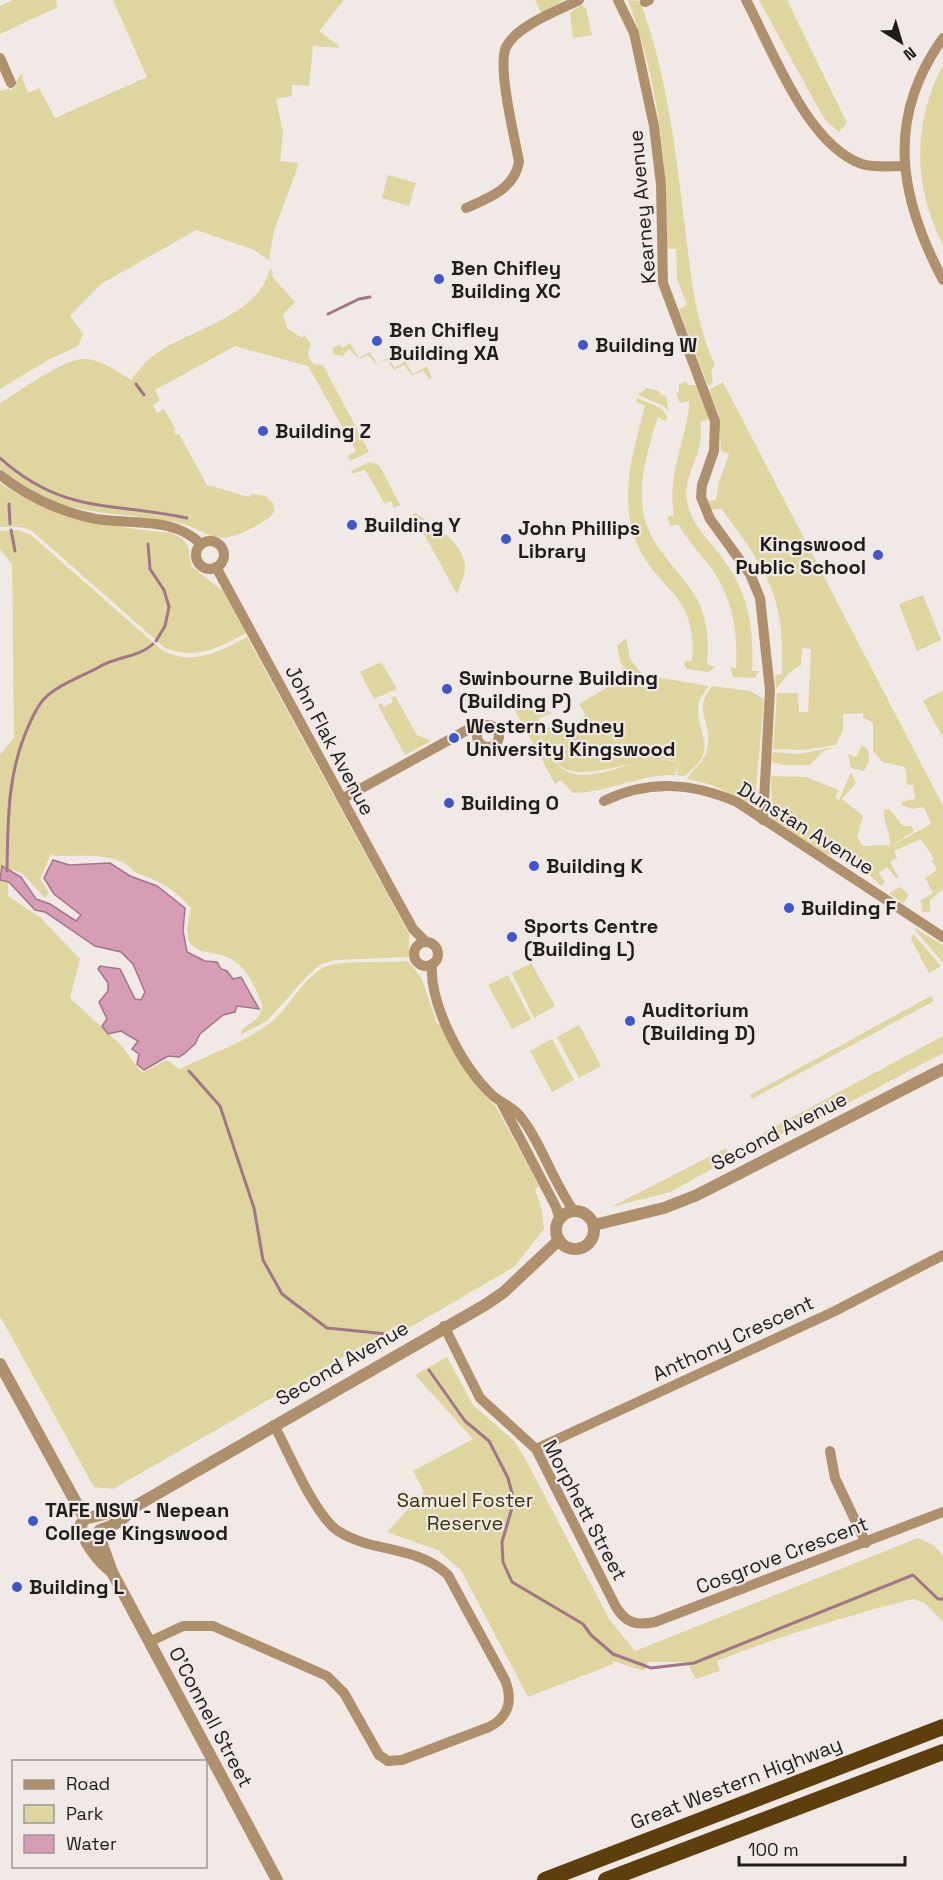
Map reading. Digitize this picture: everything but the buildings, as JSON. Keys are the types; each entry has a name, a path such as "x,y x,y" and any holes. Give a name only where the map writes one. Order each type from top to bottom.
{"highway":[{"name":"Great Western Highway","path":"545,1880 943,1727"},
{"path":"606,1880 943,1752"}],"street":[{"path":"466,208 497,193 516,176 518,170 519,162 503,65 506,47 533,23 579,0"},
{"name":"Kearney Avenue","path":"618,0 634,33 654,126 661,185 663,283 715,421 714,451 702,485 701,497 710,519 750,574 760,598 770,690 763,820"},
{"path":"746,0 802,108 817,129 831,143 861,164 904,166"},
{"path":"943,38 927,63 913,95 906,130 904,166 916,222 943,280"},
{"path":"0,58 11,83"},
{"path":"0,476 38,500 69,512 110,521 176,527 190,533 201,544"},
{"path":"214,542 222,548 223,557 216,567 206,568 197,562 196,551 201,544 214,542"},
{"name":"John Flak Avenue","path":"216,567 420,944"},
{"path":"342,799 467,730 479,728"},
{"name":"Dunstan Avenue","path":"604,801 648,787 684,785 737,802 943,937"},
{"path":"420,944 436,948 438,956 427,964 415,959 420,944"},
{"path":"427,964 437,1002 452,1036 481,1083 502,1104 520,1116 563,1196 574,1211 588,1216 594,1225 593,1237 580,1248 568,1248 559,1240 556,1230 560,1220 574,1211"},
{"name":"Second Avenue","path":"594,1225 664,1208 697,1195 943,1069"},
{"path":"502,1104 560,1220"},
{"name":"Second Avenue","path":"99,1532 127,1517 134,1507 494,1299 559,1240"},
{"name":"Anthony Crescent","path":"536,1449 833,1312 943,1255"},
{"name":"Morphett Street","path":"444,1326 480,1398 536,1449 616,1607 625,1619 632,1623"},
{"path":"0,1364 89,1518 99,1522 99,1532 91,1537 84,1535 80,1526 89,1518"},
{"path":"149,1642 183,1626 213,1626 327,1676 344,1693 379,1755 388,1761 402,1760 489,1727 500,1720 507,1711 510,1697 505,1680 448,1575 437,1565 413,1554 352,1537 331,1526 318,1507 274,1425"},
{"path":"830,1451 833,1471 866,1543"},
{"name":"Second Avenue","path":"89,1518 103,1517 123,1508 134,1507"},
{"name":"Cosgrove Crescent","path":"632,1623 655,1622 943,1512"},
{"name":"O'Connell Street","path":"99,1532 112,1572 277,1880"},
{"name":"O'Connell Street","path":"84,1535 100,1560 112,1572"}],"green space":[{"path":"13,0 55,0 58,7 0,34 0,6"},
{"path":"113,0 344,0 319,31 339,46 338,48 313,46 309,86 292,85 292,96 276,99 283,133 280,161 299,163 274,231 269,260 252,249 196,230 101,284 70,316 83,334 78,346 50,359 0,389 0,89 1,91 9,88 10,91 17,86 15,83 23,72 22,78 28,93 39,88 55,118 147,77"},
{"path":"535,0 564,0 541,13"},
{"path":"628,0 640,1 663,81 673,136 697,311 715,365 711,370 713,383 708,386 679,309 687,305 677,279 676,249 667,249 666,185 654,92"},
{"path":"759,0 787,0 847,123 839,132 826,121"},
{"path":"581,5 586,8 592,35 573,38 570,13"},
{"path":"943,65 943,245 926,200 920,155 921,132 926,110"},
{"path":"388,175 416,183 409,206 382,198"},
{"path":"270,268 273,273 271,275 295,302 283,314 287,328 302,338 305,335 311,344 308,357 314,364 323,365 369,452 350,461 348,456 356,451 308,366 235,346 155,390 160,400 153,405 157,413 164,409 176,430 174,432 176,435 179,434 207,485 249,497 252,494 265,496 273,503 272,515 252,528 238,535 217,537 171,521 81,509 41,496 0,468 0,403 56,368 79,359 99,362 131,380 157,353 222,320 253,298 264,284"},
{"path":"350,343 359,358 370,352 377,364 368,355 359,359 349,349 343,356 333,354 333,348 340,344 342,348"},
{"path":"388,358 395,368 405,361 413,374 427,366 432,378 429,379 423,371 412,375 404,365 394,370 387,360 379,363"},
{"path":"686,381 688,385 696,385 709,419 700,422 700,445 687,484 688,506 698,528 723,559 739,585 751,626 752,671 759,671 755,678 733,677 730,667 736,668 735,629 725,592 712,569 678,524 671,526 667,517 674,515 672,501 674,474 689,408 689,401 680,403 676,393 679,392 679,385"},
{"path":"723,382 943,806 943,889 930,900 930,912 922,912 921,900 933,893 925,878 937,870 932,861 934,859 921,839 894,851 897,858 890,862 899,878 896,878 887,867 879,873 885,882 881,886 860,866 861,864 850,857 848,860 823,853 772,819 771,776 806,777 839,790 835,798 839,800 851,772 856,783 842,799 863,816 857,837 863,846 890,845 884,810 889,809 903,826 911,826 914,831 887,848 931,824 924,807 912,809 902,805 902,801 915,799 913,785 907,785 905,767 882,762 873,751 873,723 863,717 863,713 843,714 843,730 836,745 803,750 773,749 777,693 798,693 799,712 808,712 811,649 802,648 801,665 789,673 776,689 775,675 782,674 782,646 776,602 770,584 761,566 721,508 711,510 709,501 716,500 719,482 729,454 721,451 719,415 709,390"},
{"path":"647,388 659,391 661,395 666,396 669,412 664,406 638,395"},
{"path":"637,398 661,408 667,416 666,421 658,417 647,454 642,504 648,529 654,541 694,593 700,605 707,634 707,664 715,667 709,672 687,669 684,664 685,661 692,661 689,620 674,594 645,558 636,541 631,524 628,507 630,473 645,405 636,402"},
{"path":"369,462 379,465 400,505 394,508 391,501 385,504 365,470 352,474 351,471"},
{"path":"0,483 21,496 62,514 125,528 171,533 183,540 188,547 192,567 223,591 246,633 207,651 187,653 165,648 31,530 20,527 0,527"},
{"path":"415,513 447,536 460,551 464,559 465,570 457,594 413,514"},
{"path":"17,530 31,535 156,645 167,652 179,656 202,656 214,653 247,637 409,934 409,957 336,960 321,964 306,977 267,1021 242,1034 241,1030 258,1018 263,1006 255,988 236,962 192,946 188,938 191,908 179,896 118,860 51,854 40,879 49,892 45,898 22,873 13,870 8,884 8,896 41,918 80,959 70,998 121,1045 142,1073 167,1060 179,1069 260,1030 277,1017 310,978 325,967 352,963 408,961 422,979 437,1024 441,1024 477,1087 496,1107 539,1186 535,1189 542,1210 544,1229 514,1267 402,1332 397,1326 113,1489 94,1487 0,1316 0,755 14,738 12,564 0,550 0,531"},
{"path":"923,595 941,640 917,651 899,604"},
{"path":"626,638 630,659 643,675 709,686 699,702 698,713 704,740 702,757 696,766 684,776 677,775 679,763 675,775 649,777 599,790 573,793 561,780 555,784 509,699 517,695 523,701 552,713 539,718 540,732 559,722 568,738 576,733 576,726 585,714 579,704 625,677 622,668 625,667 621,664 617,646","holes":["540,735 555,761 566,769 579,772 596,771 637,763 597,774 571,773 559,767 550,755"]},
{"path":"381,662 397,689 374,699 360,672"},
{"path":"712,686 750,691 764,699 755,801 749,803 712,785 687,779 703,760 707,750 708,735 703,703"},
{"path":"943,690 943,738 923,701"},
{"path":"395,696 417,735 431,741 405,755 378,705 381,703 384,707 393,702 391,697"},
{"path":"862,745 868,750 869,761 864,771 851,768 848,754 856,757"},
{"path":"834,747 822,752 810,765 783,765 771,762 773,752 798,754"},
{"path":"900,887 909,895 903,903 889,893"},
{"path":"915,928 943,945 943,963 915,930"},
{"path":"913,934 941,966 929,973 911,939"},
{"path":"531,963 555,1006 534,1018 512,973"},
{"path":"508,975 531,1019 512,1029 488,985"},
{"path":"931,996 934,1001 752,1099 750,1095"},
{"path":"579,1025 601,1066 579,1078 557,1037"},
{"path":"943,1036 943,1053 818,1119 755,1143 765,1137 763,1133"},
{"path":"552,1039 574,1080 552,1092 530,1051"},
{"path":"726,1148 729,1155 743,1148 744,1151 670,1192 611,1207"},
{"name":"Samuel Foster Reserve","path":"447,1357 473,1405 514,1441 525,1458 609,1619 635,1651 918,1538 935,1546 943,1556 943,1622 925,1603 913,1599 814,1627 741,1652 717,1661 720,1671 696,1679 687,1662 648,1662 644,1671 613,1661 613,1664 528,1697 461,1570 438,1550 387,1532 424,1492 413,1471 473,1439 415,1375"}],"water":[{"path":"53,860 69,865 110,863 130,876 157,886 185,908 183,931 187,952 205,961 217,962 221,969 227,971 233,979 241,977 259,1009 237,1006 235,1012 223,1015 200,1034 195,1044 184,1054 179,1057 168,1056 144,1070 137,1064 139,1054 132,1049 138,1041 121,1031 108,1034 102,1026 107,1019 99,1002 108,991 108,983 98,969 100,966 120,969 135,999 141,1000 145,992 133,964 121,952 95,946 45,912 35,910 9,882 0,880 2,866 21,877 36,899 50,904 76,921 81,915 54,894 44,878"}],"waterway":[{"path":"328,314 359,299 370,297"},
{"path":"136,384 144,395"},
{"path":"0,458 23,476 68,498 187,518"},
{"path":"9,504 10,524"},
{"path":"11,530 15,551"},
{"path":"148,544 150,569 164,590 169,607 165,626 156,641"},
{"path":"7,871 12,780 21,745 38,706 65,683 106,663 141,652 153,644"},
{"path":"189,1071 220,1106 254,1208 263,1260 282,1294 327,1328 387,1334"},
{"path":"429,1370 465,1421 489,1441 508,1478 514,1501 502,1542 503,1562 512,1582 583,1624 591,1635 613,1654 651,1668 694,1663 913,1575 938,1599 943,1599"}],"place":[{"name":"Ben Chifley Building XC","path":"439,279"},
{"name":"Ben Chifley Building XA","path":"377,341"},
{"name":"Building W","path":"583,345"},
{"name":"Building Z","path":"263,431"},
{"name":"Building Y","path":"352,525"},
{"name":"John Phillips Library","path":"506,539"},
{"name":"Kingswood Public School","path":"878,555"},
{"name":"Swinbourne Building (Building P)","path":"447,689"},
{"name":"Western Sydney University Kingswood","path":"454,738"},
{"name":"Building O","path":"449,803"},
{"name":"Building K","path":"534,866"},
{"name":"Building F","path":"789,908"},
{"name":"Sports Centre (Building L)","path":"512,937"},
{"name":"Auditorium (Building D)","path":"630,1021"},
{"name":"TAFE NSW - Nepean College Kingswood","path":"33,1521"},
{"name":"Building L","path":"17,1587"}]}
